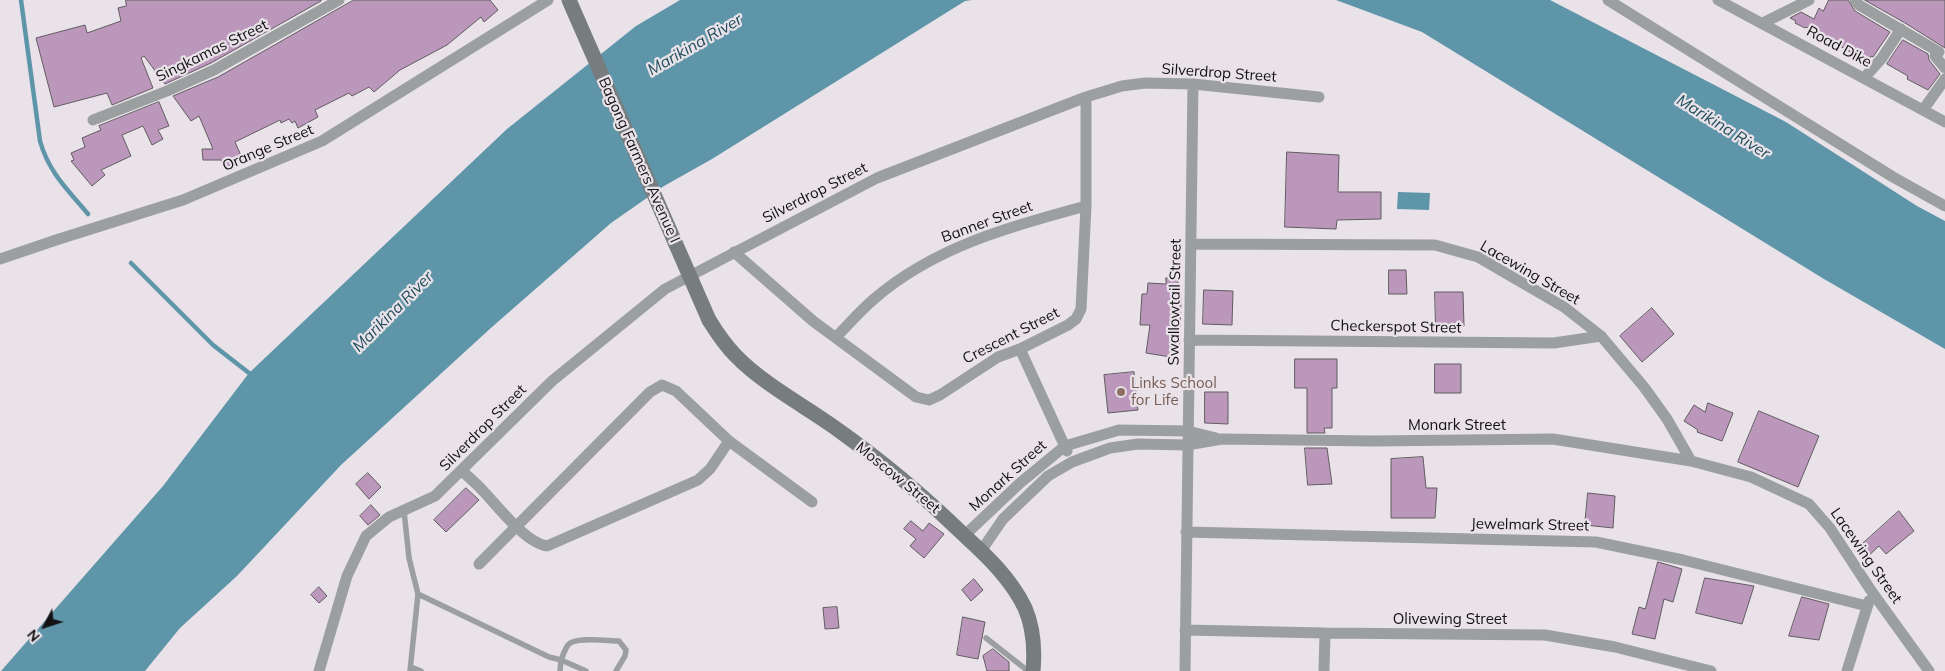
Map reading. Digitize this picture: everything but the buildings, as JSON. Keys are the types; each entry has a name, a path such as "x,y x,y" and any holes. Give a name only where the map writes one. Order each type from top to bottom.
{"street":[{"name":"Singkamas Street","path":"93,120 214,70 339,0"},
{"name":"Orange Street","path":"0,259 183,200 322,141 548,0"},
{"name":"Bagong Farmers Avenue I","path":"569,0 709,320"},
{"path":"1608,0 1893,177 1945,206"},
{"name":"Road Dike","path":"1718,0 1945,122"},
{"path":"1763,24 1809,0"},
{"path":"1855,0 1859,5 1939,52 1935,56 1945,68"},
{"path":"1864,78 1882,58 1901,29"},
{"path":"1923,110 1945,79"},
{"name":"Silverdrop Street","path":"319,671 347,576 366,536 389,517 435,496 552,381 664,289 877,178 1086,97 1122,86 1137,84 1193,84 1319,97"},
{"name":"Swallowtail Street","path":"1185,671 1193,84"},
{"name":"Crescent Street","path":"734,252 813,321 916,397 929,400 998,356 1020,349 1068,325 1076,319 1080,308 1086,206 1086,97"},
{"name":"Banner Street","path":"836,338 874,299 920,267 954,248 1013,226 1086,206"},
{"name":"Lacewing Street","path":"1192,244 1435,245 1478,257 1564,307 1601,336 1644,387 1667,419 1691,461 1751,477 1809,504 1830,528 1872,592 1929,671"},
{"name":"Moscow Street","path":"709,320 726,345 748,366 876,458 917,491 1002,572 1016,590 1032,627 1034,645 1033,671"},
{"name":"Checkerspot Street","path":"1189,340 1554,343 1601,336"},
{"path":"1020,349 1072,462"},
{"path":"479,564 650,392 662,385 676,390 730,441 812,502"},
{"path":"1120,430 1122,446"},
{"name":"Monark Street","path":"965,535 1020,483 1065,446 1120,430 1188,431 1222,439"},
{"name":"Monark Street","path":"981,551 1010,513 1048,476 1072,462 1110,448 1122,446 1146,444 1187,446 1222,439 1383,441 1553,439 1691,461"},
{"path":"462,471 484,491 515,526 540,546 553,545 698,480 710,469 730,441"},
{"name":"Jewelmark Street","path":"1186,532 1596,542 1683,560 1866,606"},
{"path":"1847,671 1872,592"},
{"name":"Olivewing Street","path":"1185,630 1545,635 1615,647 1711,671"},
{"path":"1324,671 1325,633"}],"lane":[{"path":"404,511 409,558 418,594 411,669 421,671"},
{"path":"418,594 549,657 586,671"},
{"path":"986,638 1028,671"},
{"path":"560,671 561,660 568,644 580,640 619,641 626,650 625,656 616,671"}],"water":[{"name":"Marikina River","path":"680,0 972,0 965,1 712,159 664,186 611,223 492,327 341,465 237,576 180,628 145,671 1,671 163,486 249,373 507,129 636,26"},
{"name":"Marikina River","path":"1336,0 1550,0 1786,122 1917,206 1945,221 1945,349 1824,279 1422,32"},
{"path":"1398,192 1430,193 1429,210 1397,209"}],"waterway":[{"path":"21,0 40,141 48,163 66,189 88,214"},
{"path":"131,263 213,345 249,373"}],"place":[{"name":"Links School for Life","path":"1121,392"}]}
